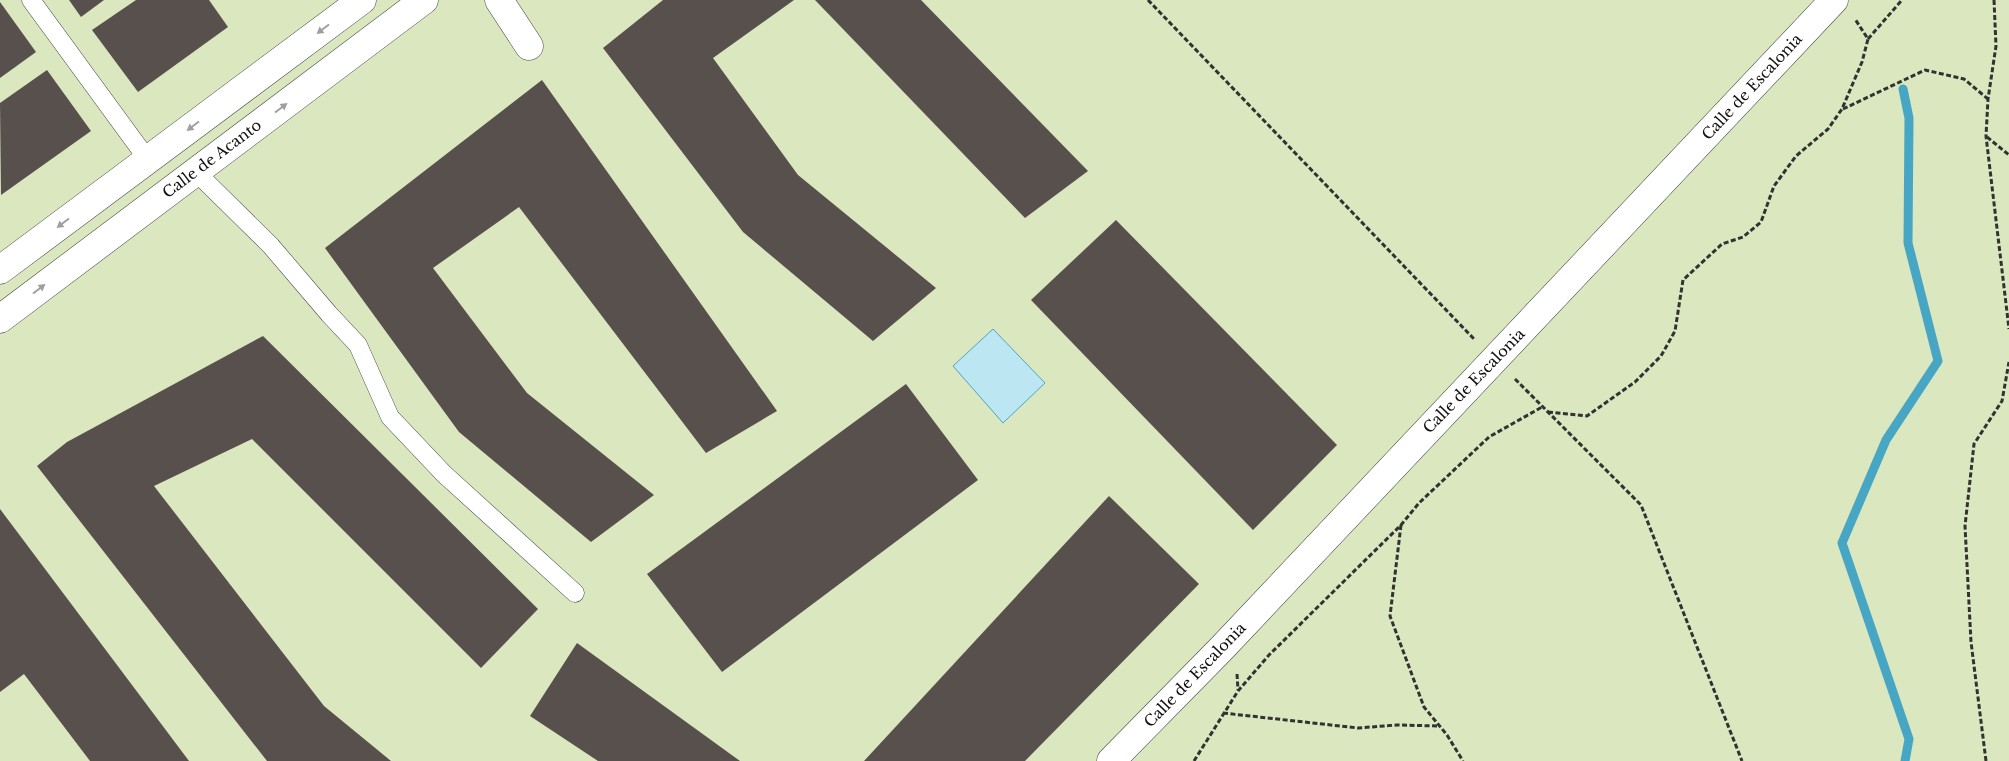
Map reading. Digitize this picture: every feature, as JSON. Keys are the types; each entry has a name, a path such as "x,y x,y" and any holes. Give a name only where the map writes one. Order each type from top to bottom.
{"street":[{"path":"0,270 362,0"},
{"name":"Calle de Acanto","path":"0,319 424,0"},
{"path":"499,0 529,46"},
{"name":"Calle de Escalonia","path":"1111,761 1844,8"}],"lane":[{"path":"32,0 148,160"},
{"path":"196,172 271,246 358,345 390,417 444,474 575,593"}],"path":[{"path":"1547,412 1587,416 1635,382 1661,356 1675,331 1683,280 1722,244 1743,237 1761,222 1774,186 1796,156 1828,129 1842,109 1862,62 1868,40 1902,0"},
{"path":"1994,0 1996,46 1988,99 1986,136 2009,328"},
{"path":"1844,8 1868,40"},
{"path":"1842,109 1925,70 1964,79 1988,99"},
{"path":"1986,136 2009,155"},
{"path":"1986,761 1971,642 1965,526 1974,444 2002,401 2009,362"},
{"path":"1194,761 1238,691 1269,655 1401,525 1418,503 1489,437 1542,407"},
{"path":"1401,525 1390,616 1424,707 1440,726 1463,761"},
{"path":"1223,713 1358,728 1397,725 1440,726"}],"green space":[{"path":"0,0 2009,0 2009,761 0,761"}],"water":[{"path":"993,329 1045,383 1003,423 953,366"}],"building":[{"path":"69,0 104,0 81,17"},
{"path":"136,0 209,0 228,27 138,92 92,30"},
{"path":"663,0 794,0 713,58 798,175 936,288 873,341 743,232 603,48"},
{"path":"815,0 921,0 1088,171 1025,218"},
{"path":"0,2 36,52 0,78"},
{"path":"47,70 91,131 1,195 0,103"},
{"path":"542,80 777,411 706,453 519,207 433,268 527,393 654,495 591,542 459,432 325,248"},
{"path":"1116,220 1337,445 1253,530 1031,300"},
{"path":"263,336 538,609 481,668 252,439 154,486 324,706 391,761 267,761 37,466 67,442"},
{"path":"906,384 978,480 722,672 647,574"},
{"path":"1109,496 1199,584 1025,761 864,761"},
{"path":"0,509 189,761 90,761 24,674 0,692"},
{"path":"577,643 740,761 598,761 530,716"}],"waterway":[{"path":"1903,89 1909,118 1908,243 1938,361 1886,440 1842,543 1909,739 1905,761"}]}
